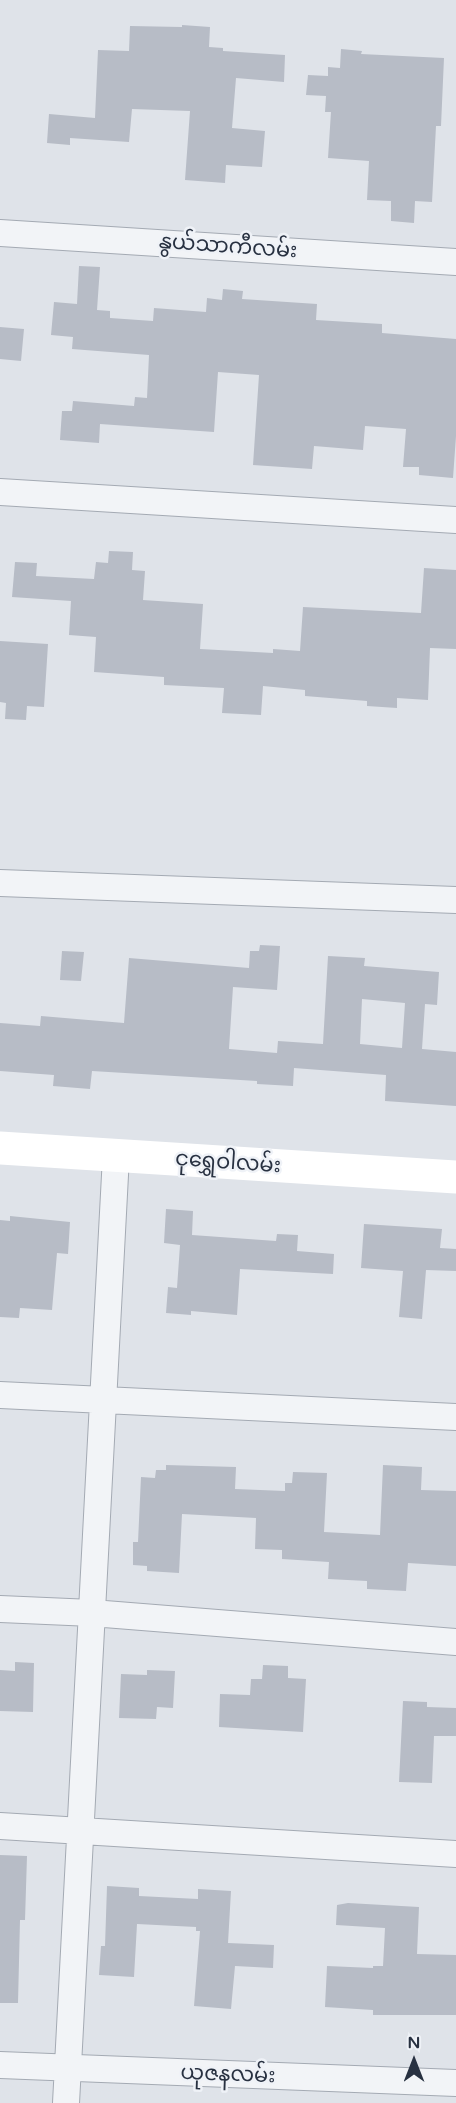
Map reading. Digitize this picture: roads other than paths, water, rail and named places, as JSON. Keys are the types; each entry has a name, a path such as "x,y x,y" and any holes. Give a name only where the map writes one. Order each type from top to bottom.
{"street":[{"name":"နွယ်သာကီလမ်း","path":"0,232 456,262"},
{"path":"0,492 456,520"},
{"path":"0,883 456,900"},
{"name":"ငုရွှေဝါလမ်း","path":"0,1148 456,1177"},
{"path":"66,2103 116,1155"},
{"path":"0,1395 456,1417"},
{"path":"0,1609 92,1613 456,1642"},
{"path":"0,1826 456,1854"},
{"name":"ယုဇနလမ်း","path":"0,2065 69,2070 456,2082"}]}
